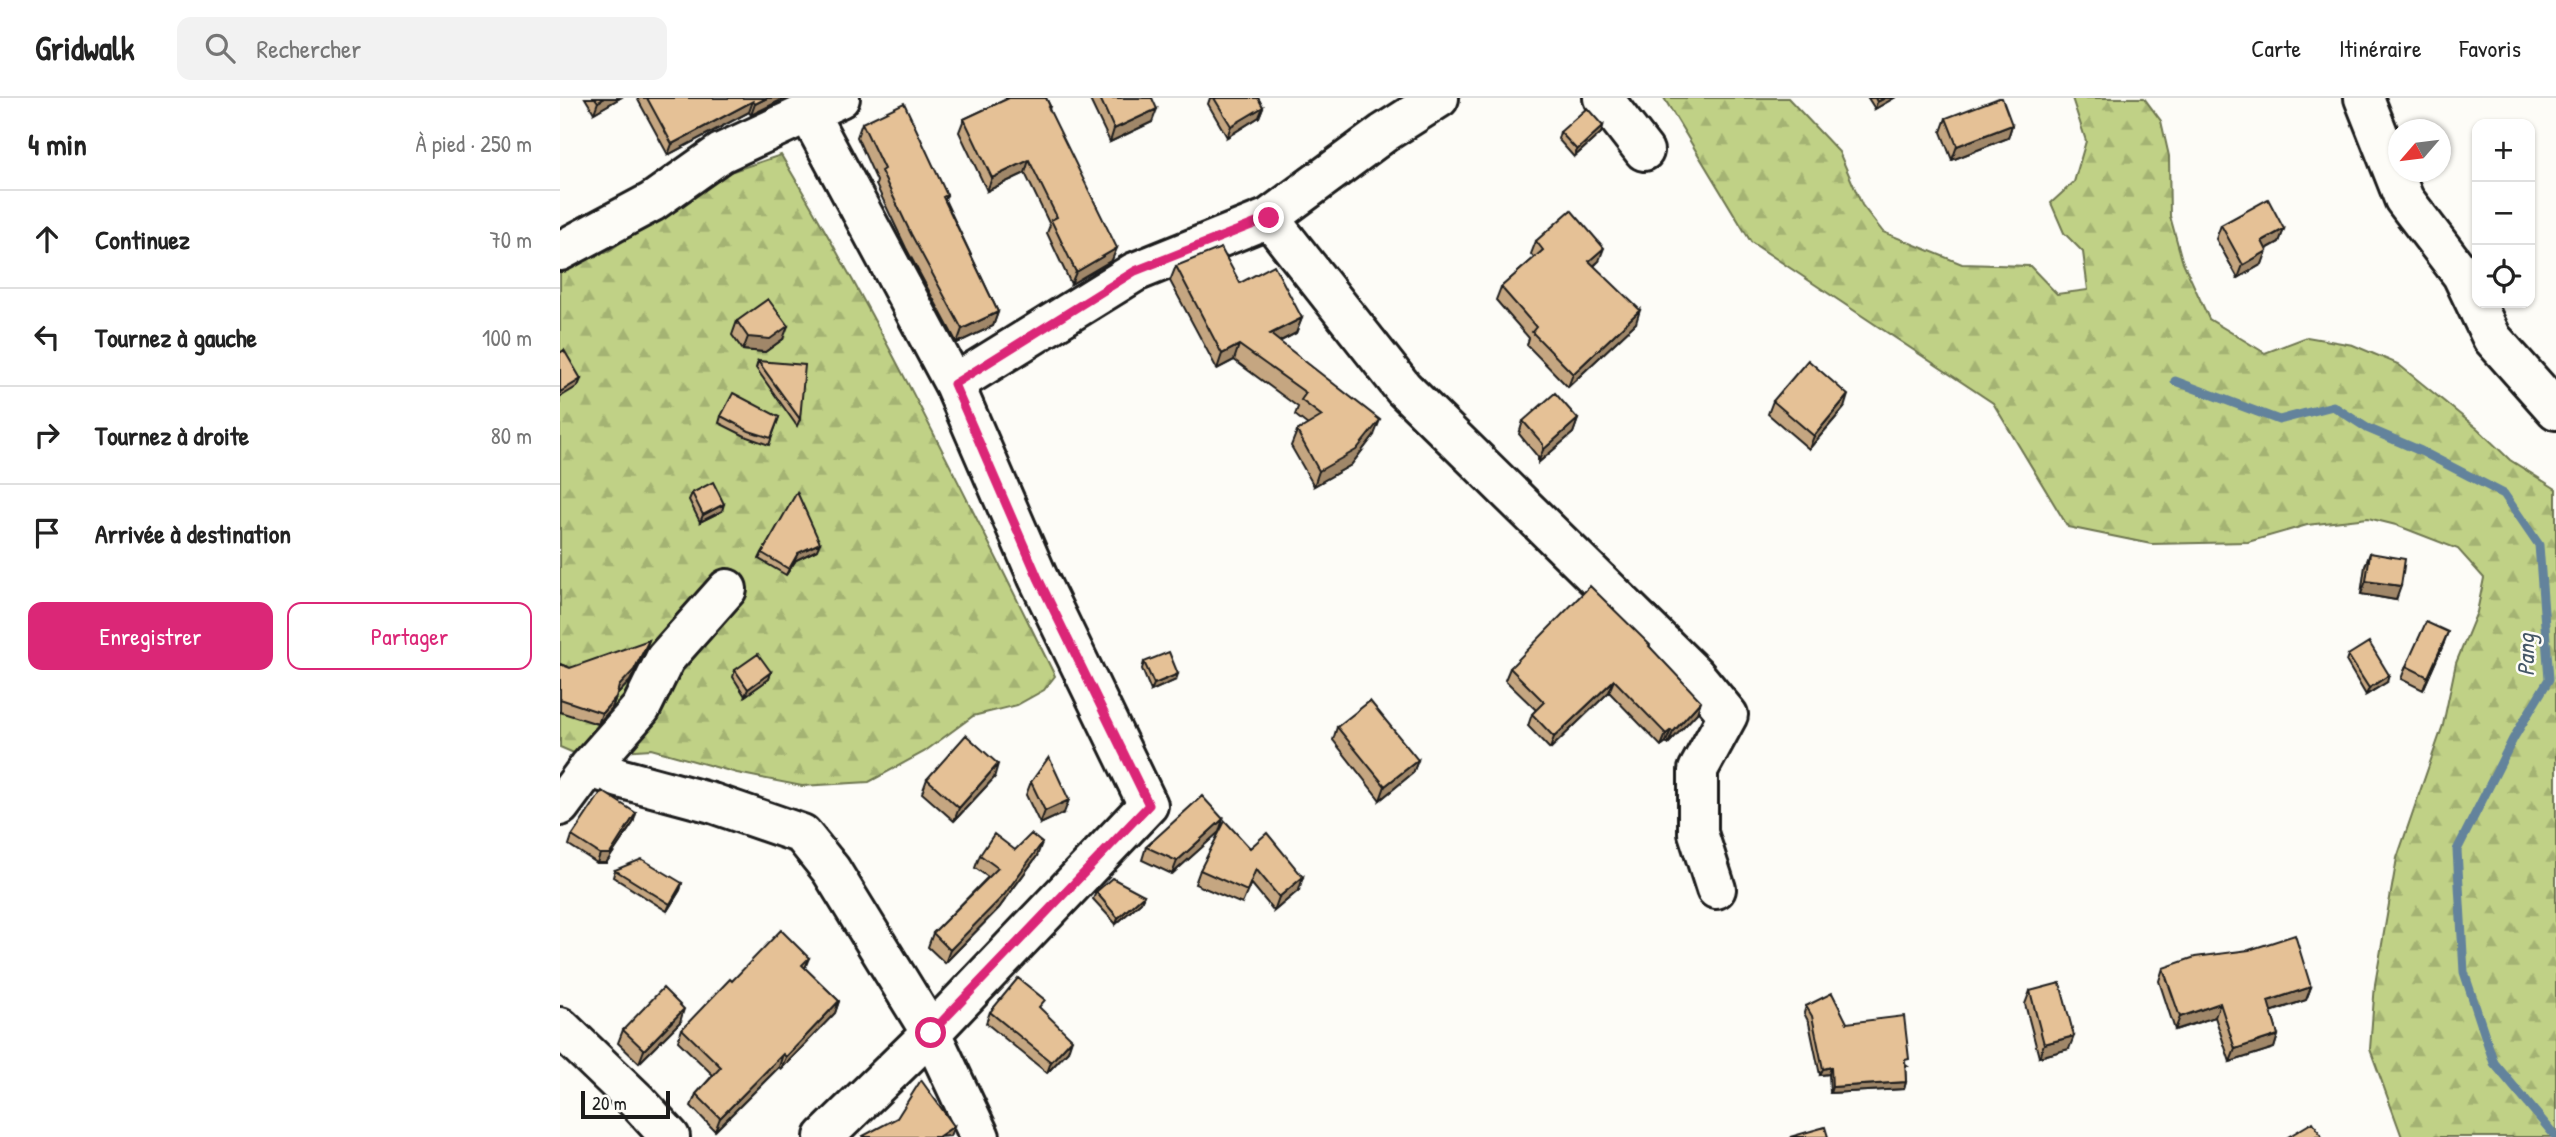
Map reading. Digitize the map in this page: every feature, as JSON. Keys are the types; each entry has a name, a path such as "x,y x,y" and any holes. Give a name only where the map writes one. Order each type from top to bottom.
{"street":[{"path":"954,384 1135,271 1269,218 1384,133 1439,98"},
{"path":"1603,98 1644,151"},
{"path":"2364,98 2404,199 2462,275 2492,338 2556,410"},
{"path":"560,251 652,202 721,153 824,106 954,384 1038,578 1149,805 931,1033 824,1137"},
{"path":"1269,218 1403,388 1695,675 1728,715 1698,770 1698,833 1716,889"},
{"path":"560,806 642,708 666,659 727,589"},
{"path":"590,767 619,778 712,803 802,834 831,870 931,1033 980,1137"},
{"path":"560,1027 638,1102 670,1137"}],"green space":[{"path":"1664,98 1788,98 1839,152 1862,205 1883,232 1962,264 2030,266 2057,294 2088,290 2083,252 2064,233 2051,203 2074,182 2086,141 2072,98 2144,98 2161,121 2169,156 2170,216 2182,260 2209,319 2265,353 2307,337 2353,345 2398,364 2478,429 2510,460 2556,489 2556,1137 2402,1137 2370,1049 2375,984 2397,858 2443,725 2456,663 2477,612 2484,578 2458,549 2396,525 2368,518 2307,525 2248,542 2151,544 2068,527 1993,403 1751,242"},
{"path":"781,155 889,348 1055,676 1044,690 1017,705 973,716 924,752 869,782 802,786 737,773 651,749 576,754 560,747 560,271 610,250 668,208 727,173"}],"building":[{"path":"647,98 767,98 755,104 753,101 672,144"},
{"path":"1009,98 1046,98 1117,248 1076,272 1051,220 1057,217 1029,160 992,178 964,119"},
{"path":"1100,98 1152,98 1157,109 1114,129"},
{"path":"1214,98 1258,98 1263,107 1231,126"},
{"path":"2002,98 2012,125 1957,146 1946,118"},
{"path":"904,103 947,195 943,197 998,312 962,329 911,234 862,123"},
{"path":"1587,108 1603,126 1577,150 1560,132"},
{"path":"2268,199 2284,229 2262,241 2267,251 2243,265 2221,225"},
{"path":"1571,210 1604,248 1589,261 1640,310 1573,374 1532,332 1536,327 1501,287 1543,250 1536,241"},
{"path":"1221,248 1240,283 1274,265 1302,318 1270,334 1380,420 1356,450 1319,471 1297,431 1322,416 1301,400 1306,393 1239,345 1222,354 1176,266"},
{"path":"768,299 788,326 770,339 748,337 737,321"},
{"path":"564,350 581,379 560,392 560,353"},
{"path":"1808,360 1848,395 1814,436 1773,401"},
{"path":"758,361 805,365 800,419"},
{"path":"733,393 779,417 771,438 749,431 721,416"},
{"path":"1555,393 1578,419 1543,450 1543,444 1523,421"},
{"path":"713,482 724,504 703,515 692,493"},
{"path":"797,492 820,543 798,553 789,569 762,553"},
{"path":"2370,553 2405,559 2401,586 2366,581"},
{"path":"1590,586 1650,645 1701,701 1673,732 1671,730 1666,734 1614,680 1554,737 1532,714 1544,702 1510,668"},
{"path":"2426,622 2448,632 2428,677 2406,666"},
{"path":"649,640 634,670 619,686 616,697 602,713 560,699 560,664 570,668"},
{"path":"2369,642 2389,675 2369,688 2348,655"},
{"path":"1169,652 1178,674 1154,684 1144,662"},
{"path":"758,654 771,672 748,689 735,670"},
{"path":"1370,701 1418,760 1385,786 1337,727"},
{"path":"966,735 998,764 959,808 927,779"},
{"path":"1049,757 1069,800 1045,811 1031,782"},
{"path":"602,791 636,813 610,854 600,854 572,836"},
{"path":"1202,796 1223,819 1177,861 1146,847"},
{"path":"1225,821 1250,848 1267,833 1303,877 1279,897 1256,869 1247,891 1200,870"},
{"path":"994,834 1015,850 1031,834 1042,843 1004,895 950,950 933,933 998,868 980,855"},
{"path":"642,859 682,883 670,904 615,870"},
{"path":"1112,878 1144,895 1118,918 1096,892"},
{"path":"781,930 809,958 802,965 839,1001 786,1057 783,1054 720,1118 696,1094 721,1067 682,1029"},
{"path":"2295,935 2311,987 2268,1001 2278,1035 2235,1049 2220,1003 2180,1017 2163,968 2195,957 2249,950"},
{"path":"1018,978 1045,1000 1039,1007 1072,1039 1051,1062 990,1012"},
{"path":"2060,983 2074,1036 2044,1044 2030,991"},
{"path":"663,988 684,1009 644,1050 623,1030"},
{"path":"1832,993 1847,1023 1904,1016 1909,1059 1905,1060 1906,1082 1832,1087 1831,1067 1823,1069 1812,1016 1806,1006"},
{"path":"921,1080 954,1126 938,1137 863,1136 897,1118"},
{"path":"2313,1122 2322,1137 2288,1137"},
{"path":"1825,1127 1828,1137 1790,1137"}],"waterway":[{"name":"Pang","path":"2175,381 2279,420 2333,406 2367,428 2421,451 2504,494 2539,545 2549,679 2513,739 2457,850 2464,972 2494,1063 2556,1137"}],"route":[{"path":"931,1033 1149,805 1038,578 954,384 1135,271 1269,218"}]}
